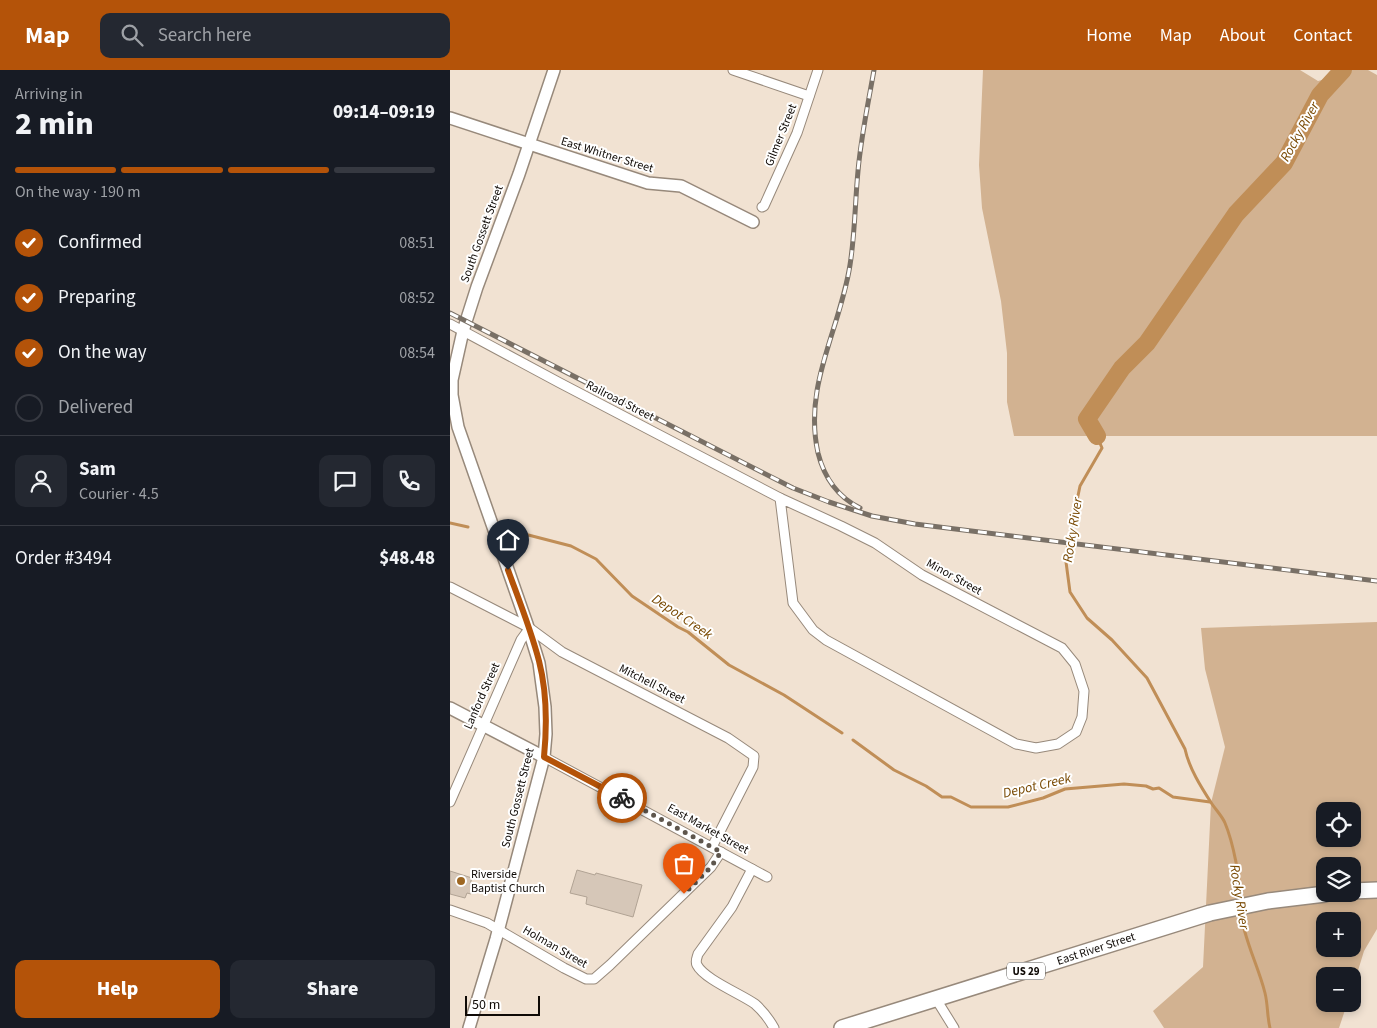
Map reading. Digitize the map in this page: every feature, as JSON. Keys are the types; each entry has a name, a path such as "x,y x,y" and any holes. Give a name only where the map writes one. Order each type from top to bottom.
{"highway":[{"path":"1361,891 1377,890"},
{"name":"East River Street","path":"842,1028 1210,913 1253,904 1316,895"}],"main road":[{"name":"South Gossett Street","path":"469,1028 499,930 544,757 546,734 545,707 539,663 454,412 452,380 463,331 477,288 554,70"},
{"name":"East Whitner Street","path":"450,118 648,183 681,186 753,222"},
{"name":"East Market Street","path":"450,708 544,757"}],"street":[{"path":"733,70 809,96"},
{"name":"Gilmer Street","path":"762,207 797,132 818,70"},
{"name":"Railroad Street","path":"450,324 780,498"},
{"name":"Minor Street","path":"780,498 875,543 922,575 1062,648 1075,664 1084,691 1082,717 1076,732 1058,744 1036,748 1016,744 826,640 813,630 793,603 780,498"},
{"name":"Mitchell Street","path":"450,587 529,629 562,652 728,738 754,756 753,767 712,847"},
{"name":"Lanford Street","path":"450,802 482,724 521,640 529,629"},
{"name":"East Market Street","path":"544,757 767,877"},
{"name":"Holman Street","path":"450,910 487,923 564,968 586,979 594,979 711,867 721,852"},
{"path":"752,869 732,907 698,954 696,962 698,967 708,976 755,1004 767,1016 774,1028"},
{"path":"936,999 954,1028"}],"shaded area":[{"path":"983,70 1300,70 1318,81 1347,73 1350,70 1368,70 1377,75 1377,436 1014,436 1007,402 1007,353 1001,301 982,208 979,165"},
{"path":"1377,622 1377,929 1364,951 1359,967 1316,967 1316,1012 1344,1012 1339,1028 1164,1028 1153,1011 1203,967 1211,803 1225,747 1205,669 1201,628"}],"building":[{"path":"577,870 642,885 633,917 586,904 587,897 570,893"},
{"name":"Riverside Baptist Church","path":"450,871 472,878 470,884 474,885 471,894 467,893 465,898 450,894"}],"waterway":[{"name":"Rocky River","path":"1097,436 1087,419 1122,368 1147,343 1236,214 1284,163 1320,95 1343,70"},
{"name":"Rocky River","path":"1097,436 1102,448 1080,486 1068,544 1066,562 1070,592 1087,618 1112,640 1147,678 1185,749 1196,777 1225,823 1236,862 1240,901"},
{"name":"Depot Creek","path":"450,523 468,527"},
{"name":"Depot Creek","path":"509,530 571,546 596,559 632,596 688,632 729,665 784,695 842,733"},
{"name":"Depot Creek","path":"853,740 894,770 926,786 942,797 951,797 971,807 1008,807 1043,798 1065,789 1124,784 1146,786 1153,789 1159,788 1173,797 1210,802"},
{"name":"Rocky River","path":"1240,910 1245,932 1265,993 1270,1028"}],"railway":[{"path":"860,508 839,492 824,470 818,453 815,404 819,381 839,312 850,265 859,158 874,70"},
{"path":"450,313 793,488 872,516 915,524 1377,581"}],"way so far":[{"path":"622,798 721,852 711,867 684,894"}],"place":[{"name":"Riverside Baptist Church","path":"461,881"}],"route":[{"path":"508,570 539,663 545,707 546,734 544,757 622,798"}]}
